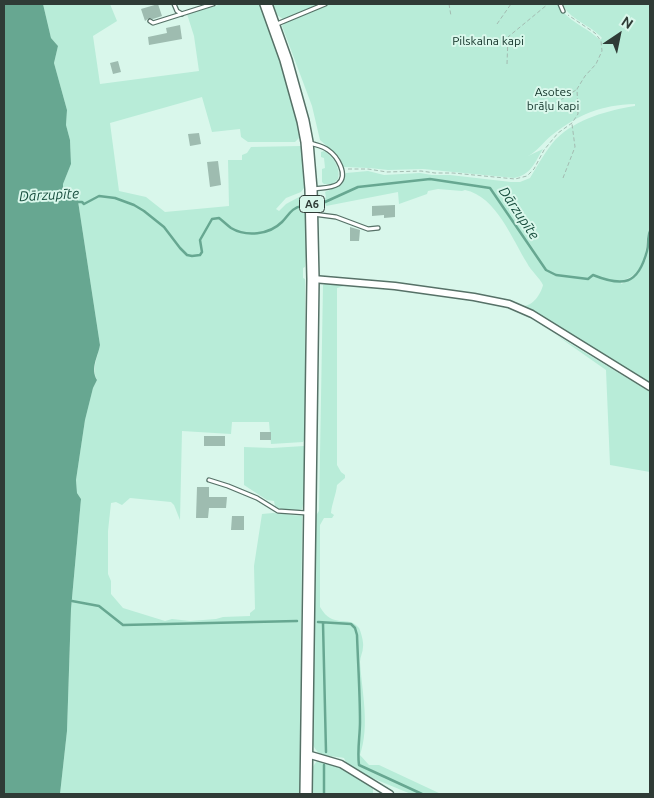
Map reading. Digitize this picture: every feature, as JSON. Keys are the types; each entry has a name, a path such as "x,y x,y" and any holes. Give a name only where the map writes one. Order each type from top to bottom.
{"highway":[{"name":"A6","path":"266,4 297,96 308,142 312,189 313,279 306,794"}],"street":[{"path":"313,279 404,288 474,297 509,304 532,314 650,387"},
{"path":"307,754 341,764 390,794"}],"lane":[{"path":"174,4 177,11 183,14"},
{"path":"150,21 153,23 213,4"},
{"path":"274,25 325,4"},
{"path":"560,4 563,11"},
{"path":"308,142 330,151 337,158 342,178 338,184 312,189"},
{"path":"312,214 336,216 368,229 378,228"},
{"path":"209,480 257,498 278,512 310,513"}],"path":[{"path":"449,4 451,16"},
{"path":"497,24 511,4"},
{"path":"507,64 508,37 548,4"},
{"path":"545,110 577,89 596,64 602,51 599,37 563,11"},
{"path":"341,169 368,168 388,172 421,171 515,180 527,176 534,169 544,150 558,133 572,123 578,114 577,89"},
{"path":"553,104 556,108"},
{"path":"563,178 575,147 572,123"}],"green space":[{"path":"43,4 110,4 117,21 93,36 100,84 199,71 194,36 187,14 222,4 260,4 279,57 299,128 300,137 295,142 248,142 241,137 240,129 212,132 202,97 110,123 119,191 146,197 165,212 229,206 228,160 242,160 242,155 247,153 251,147 301,146 304,188 301,192 286,198 276,209 279,211 286,204 301,196 305,200 307,241 303,278 305,279 305,438 303,442 271,444 269,422 232,422 231,434 182,431 180,520 171,502 130,498 122,505 116,502 111,503 108,531 108,574 111,581 111,594 123,608 165,621 172,619 190,621 250,616 250,613 255,609 254,566 262,514 273,513 302,516 300,794 60,794 67,731 71,609 81,499 77,493 76,480 85,420 93,388 97,380 95,367 100,345 78,201 76,197 66,195 63,192 63,184 71,164 70,140 66,125 67,110 54,63 58,46 51,38"},
{"path":"272,4 320,4 283,19 277,15"},
{"path":"330,4 558,4 566,15 600,40 602,38 598,34 569,14 563,4 650,4 650,228 642,265 636,273 621,281 621,284 641,270 648,253 650,234 650,385 523,308 523,306 530,304 536,299 543,285 494,209 476,194 465,190 438,189 428,191 427,194 399,204 398,192 326,206 324,200 326,197 325,192 342,184 346,173 368,171 384,175 420,173 520,182 530,178 549,148 564,132 593,116 635,106 635,104 611,106 591,112 572,121 528,156 543,149 529,171 514,178 423,169 388,170 344,167 339,157 320,140 312,106 282,26 286,22"},
{"path":"324,151 333,159 337,167 339,175 333,184 324,184 322,182 322,169 325,168 321,152"},
{"path":"328,283 344,286 337,288 337,465 345,475 345,478 337,485 331,513 334,515 332,518 324,518 320,525 320,607 330,618 355,624 359,628 361,635 363,651 360,662 365,721 360,755 369,765 379,765 441,794 411,794 360,773 347,764 344,758 319,753 313,745 315,517 319,511 323,285"},
{"path":"556,335 650,392 650,472 610,465 606,370"},
{"path":"304,446 304,499 302,509 292,511 281,509 275,506 274,501 267,500 244,485 244,447"},
{"path":"318,761 340,767 373,786 373,794 312,794 312,771"}],"water":[{"path":"4,4 43,4 51,38 58,46 54,63 67,110 66,125 70,140 71,164 63,184 63,192 66,195 76,197 78,201 100,345 94,367 97,380 93,388 85,420 76,480 77,493 81,499 71,609 67,731 60,794 4,794"}],"building":[{"path":"158,4 162,16 153,19 149,18 145,21 141,9"},
{"path":"180,25 182,39 149,45 148,37 167,33 166,28"},
{"path":"118,61 121,72 113,74 110,63"},
{"path":"199,133 201,144 190,146 188,134"},
{"path":"218,161 221,185 210,187 207,162"},
{"path":"395,205 395,217 384,218 384,215 372,216 372,206"},
{"path":"350,227 360,230 359,241 350,241"},
{"path":"260,432 271,432 271,440 260,440"},
{"path":"204,436 225,436 225,446 204,446"},
{"path":"197,487 209,487 209,497 227,497 226,508 209,508 208,518 196,518"},
{"path":"232,516 244,516 244,530 231,530"}],"waterway":[{"name":"Dārzupīte","path":"325,202 358,187 430,179 490,188 546,270 556,275 588,279 593,275 621,282 634,277 639,271 648,248 650,231"},
{"name":"Dārzupīte","path":"76,202 84,204 99,196 115,198 134,205 164,227 180,248 187,255 192,256 200,255 202,252 200,240 212,219 219,218 231,228 243,233 264,232 277,226 293,210 302,206"},
{"path":"72,601 99,606 123,625 297,621"},
{"path":"318,622 351,624 355,628 357,635 360,700 359,765 422,794"},
{"path":"323,623 326,752"},
{"path":"324,765 324,794"}],"park label":[{"name":"Pilskalna kapi","path":"488,41"},
{"name":"Asotes brāļu kapi","path":"553,99"}]}
